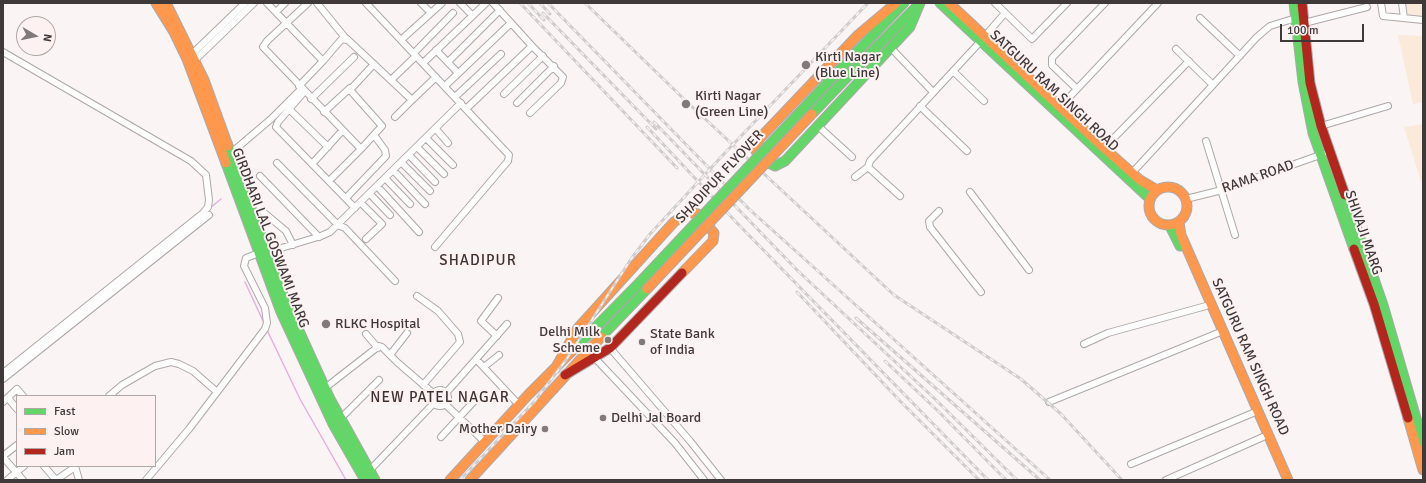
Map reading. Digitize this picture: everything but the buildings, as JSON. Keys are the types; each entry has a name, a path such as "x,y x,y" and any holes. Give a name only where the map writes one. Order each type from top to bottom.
{"main road":[{"name":"GIRDHARI LAL GOSWAMI MARG","path":"156,3 191,60 281,312 333,424 365,480"},
{"name":"GIRDHARI LAL GOSWAMI MARG","path":"166,3 231,153 285,300 325,388 375,480"},
{"path":"896,3 858,36 756,143 756,153 770,165 779,165 818,126 891,48 914,20 920,3"},
{"name":"SHADIPUR FLYOVER","path":"450,480 519,405 639,283 904,3"},
{"name":"SHADIPUR FLYOVER","path":"470,480 587,351 854,70 920,3"},
{"name":"SATGURU RAM SINGH ROAD","path":"940,3 1062,106 1063,110 1104,148 1132,172 1157,190"},
{"name":"SATGURU RAM SINGH ROAD","path":"949,3 982,39 1150,199"},
{"name":"SHIVAJI MARG","path":"1294,3 1303,82 1313,133 1325,153 1383,305 1423,442"},
{"name":"SHIVAJI MARG","path":"1302,3 1310,83 1321,126 1325,153 1375,309 1423,470"},
{"path":"1165,187 1174,187 1182,192 1186,199 1187,212 1175,224 1161,225 1154,220 1150,214 1150,199 1157,190 1165,187"},
{"path":"555,369 578,328 674,222 688,212 698,214 713,230 713,241 610,348 565,375"},
{"name":"SATGURU RAM SINGH ROAD","path":"1175,224 1206,306 1282,480"},
{"name":"SATGURU RAM SINGH ROAD","path":"1175,224 1288,480"}],"street":[{"path":"191,60 245,3"},
{"path":"191,60 254,3"},
{"path":"267,3 323,60"},
{"path":"276,12 285,3"},
{"path":"308,3 267,41 263,47 311,99 361,149"},
{"path":"317,3 347,40 412,100"},
{"path":"366,3 508,153 509,159 435,247"},
{"path":"421,3 430,13"},
{"path":"401,40 442,3"},
{"path":"460,3 472,15"},
{"path":"423,63 486,3"},
{"path":"493,3 512,22 532,46 562,74 563,80 530,113"},
{"path":"995,3 1032,39 1067,3"},
{"path":"1077,88 1052,65 1052,58 1105,3"},
{"path":"1062,106 1077,88 1158,3"},
{"path":"1381,3 1383,16 1423,20"},
{"path":"1402,3 1404,18"},
{"path":"1304,23 1367,7"},
{"path":"448,62 500,10"},
{"path":"391,80 453,13"},
{"path":"855,177 868,166 870,161 1005,13"},
{"path":"1200,18 1240,56"},
{"path":"1132,172 1266,29 1296,18"},
{"path":"444,86 512,22"},
{"path":"347,40 341,40 323,60 289,109 278,122 276,127 356,208"},
{"path":"466,108 532,46"},
{"path":"891,48 933,92"},
{"path":"1176,49 1213,85"},
{"path":"436,50 458,73"},
{"path":"3,52 191,161 206,175 209,200 208,207 203,213 3,373"},
{"path":"455,97 501,54"},
{"path":"504,94 542,56"},
{"path":"311,99 354,57"},
{"path":"1104,148 1189,61"},
{"path":"324,112 374,64"},
{"path":"517,103 554,66"},
{"path":"953,71 984,101"},
{"path":"395,117 436,77"},
{"path":"329,181 382,128 381,124 350,91 350,88"},
{"path":"231,153 271,120 302,89"},
{"path":"146,480 261,336 266,323 265,308 244,266 246,258 259,253 268,252 319,237 338,225 461,104"},
{"path":"920,106 967,151"},
{"path":"1321,126 1388,106"},
{"path":"289,109 328,147"},
{"path":"818,126 852,157"},
{"path":"436,129 448,142"},
{"path":"312,164 342,131"},
{"path":"346,198 386,156 385,150 374,135"},
{"path":"426,138 453,165"},
{"path":"1206,141 1235,235"},
{"path":"417,147 444,174"},
{"name":"RAMA ROAD","path":"1186,199 1220,190 1325,153"},
{"path":"409,155 435,182"},
{"path":"402,162 430,192"},
{"path":"277,163 338,225 346,228 395,281"},
{"path":"868,166 900,196"},
{"path":"393,170 425,204"},
{"path":"260,176 319,237"},
{"path":"385,178 410,204"},
{"path":"377,186 419,232"},
{"path":"970,192 1029,270"},
{"path":"370,194 390,215"},
{"path":"361,203 382,224 366,239"},
{"path":"939,211 932,216 929,221 930,226 981,292"},
{"path":"262,212 286,231 293,245"},
{"path":"3,379 209,215"},
{"path":"417,296 438,311 458,334 460,342 423,385"},
{"path":"497,336 481,321 498,298"},
{"path":"1084,344 1108,333 1206,306"},
{"path":"446,393 508,324"},
{"path":"1049,402 1218,332"},
{"path":"390,355 407,333"},
{"path":"366,334 378,348"},
{"path":"325,388 378,348 382,347 423,385 434,393"},
{"path":"610,348 690,441 721,480"},
{"path":"587,351 675,443 704,480"},
{"path":"484,368 499,355"},
{"path":"476,359 519,405"},
{"path":"110,395 122,385 151,368 171,362 193,371 217,392"},
{"path":"341,418 379,380"},
{"path":"16,410 5,400 17,389 22,395"},
{"path":"440,390 446,393 448,398 445,404 440,406 434,403 432,398 434,393 440,390"},
{"path":"441,437 477,398"},
{"path":"370,470 434,403"},
{"path":"445,404 486,442"},
{"path":"1131,464 1253,413"},
{"path":"1166,480 1263,436"},
{"path":"16,446 3,456 23,480"},
{"path":"7,480 23,467"},
{"path":"45,467 54,478 58,480 74,467"},
{"path":"75,467 79,480"}],"shaded area":[{"path":"1404,3 1423,3 1423,16 1406,16"},
{"path":"1398,35 1423,36 1423,102 1413,104"},
{"path":"1423,124 1423,188 1404,127"}],"waterway":[{"path":"210,208 221,199"},
{"path":"245,282 264,323"},
{"path":"267,330 300,399 346,480"}],"railway":[{"path":"520,3 677,168"},
{"path":"528,3 544,20"},
{"path":"540,3 550,14"},
{"path":"548,3 749,209 1050,480"},
{"path":"585,3 687,102 894,295 1021,379 1061,414 1122,480"},
{"path":"460,480 534,402 566,360 631,259 650,234 868,3"},
{"path":"543,13 656,129"},
{"path":"654,122 798,271 935,399 1017,480"},
{"path":"647,127 737,223 988,480"},
{"path":"797,292 901,402 979,480"},
{"path":"856,318 1040,480"},
{"path":"885,361 939,412 1006,480"}],"traffic: fast":[{"path":"847,62 904,3"},
{"path":"756,151 763,160 775,166 785,161 910,27 920,3"},
{"path":"940,3 1150,199"},
{"path":"1294,3 1303,82 1313,133 1354,249"},
{"path":"854,70 919,4"},
{"path":"639,283 847,62"},
{"path":"812,114 854,70"},
{"path":"228,146 285,300 330,399 375,480"},
{"path":"226,163 281,312 333,424 365,480"},
{"path":"1345,195 1383,305 1423,442"},
{"path":"1170,226 1180,246"},
{"path":"576,347 639,283"},
{"path":"601,337 647,289"}],"traffic: slow":[{"path":"156,3 174,32 187,59 226,163"},
{"path":"166,3 204,80 228,146"},
{"path":"756,151 755,147 760,138 857,36 896,3"},
{"path":"949,3 1104,148 1140,180 1157,190"},
{"path":"647,289 812,114"},
{"path":"1164,187 1172,187 1182,192 1186,199 1187,206 1186,213 1182,220 1172,225 1164,225 1154,220 1152,217 1149,210 1149,202 1154,192 1157,190 1164,187"},
{"path":"555,369 578,328 674,222 688,212 698,214 714,233 713,241 682,273"},
{"path":"1179,223 1181,235 1288,480"},
{"path":"470,480 601,337"},
{"path":"450,480 529,394 576,347"},
{"path":"1408,418 1423,470"}],"traffic: jam":[{"path":"1302,3 1310,83 1321,126 1345,195"},
{"path":"1354,249 1374,304 1408,418"},
{"path":"565,375 610,348 682,273"}],"place":[{"name":"Kirti Nagar (Blue Line)","path":"806,65"},
{"name":"Kirti Nagar (Green Line)","path":"686,104"},
{"name":"RLKC Hospital","path":"326,324"},
{"name":"Delhi Milk Scheme","path":"608,340"},
{"name":"State Bank of India","path":"642,342"},
{"name":"Delhi Jal Board","path":"603,418"},
{"name":"Mother Dairy","path":"545,429"}],"district":[{"name":"SHADIPUR","path":"478,261"},
{"name":"NEW PATEL NAGAR","path":"440,398"}]}
